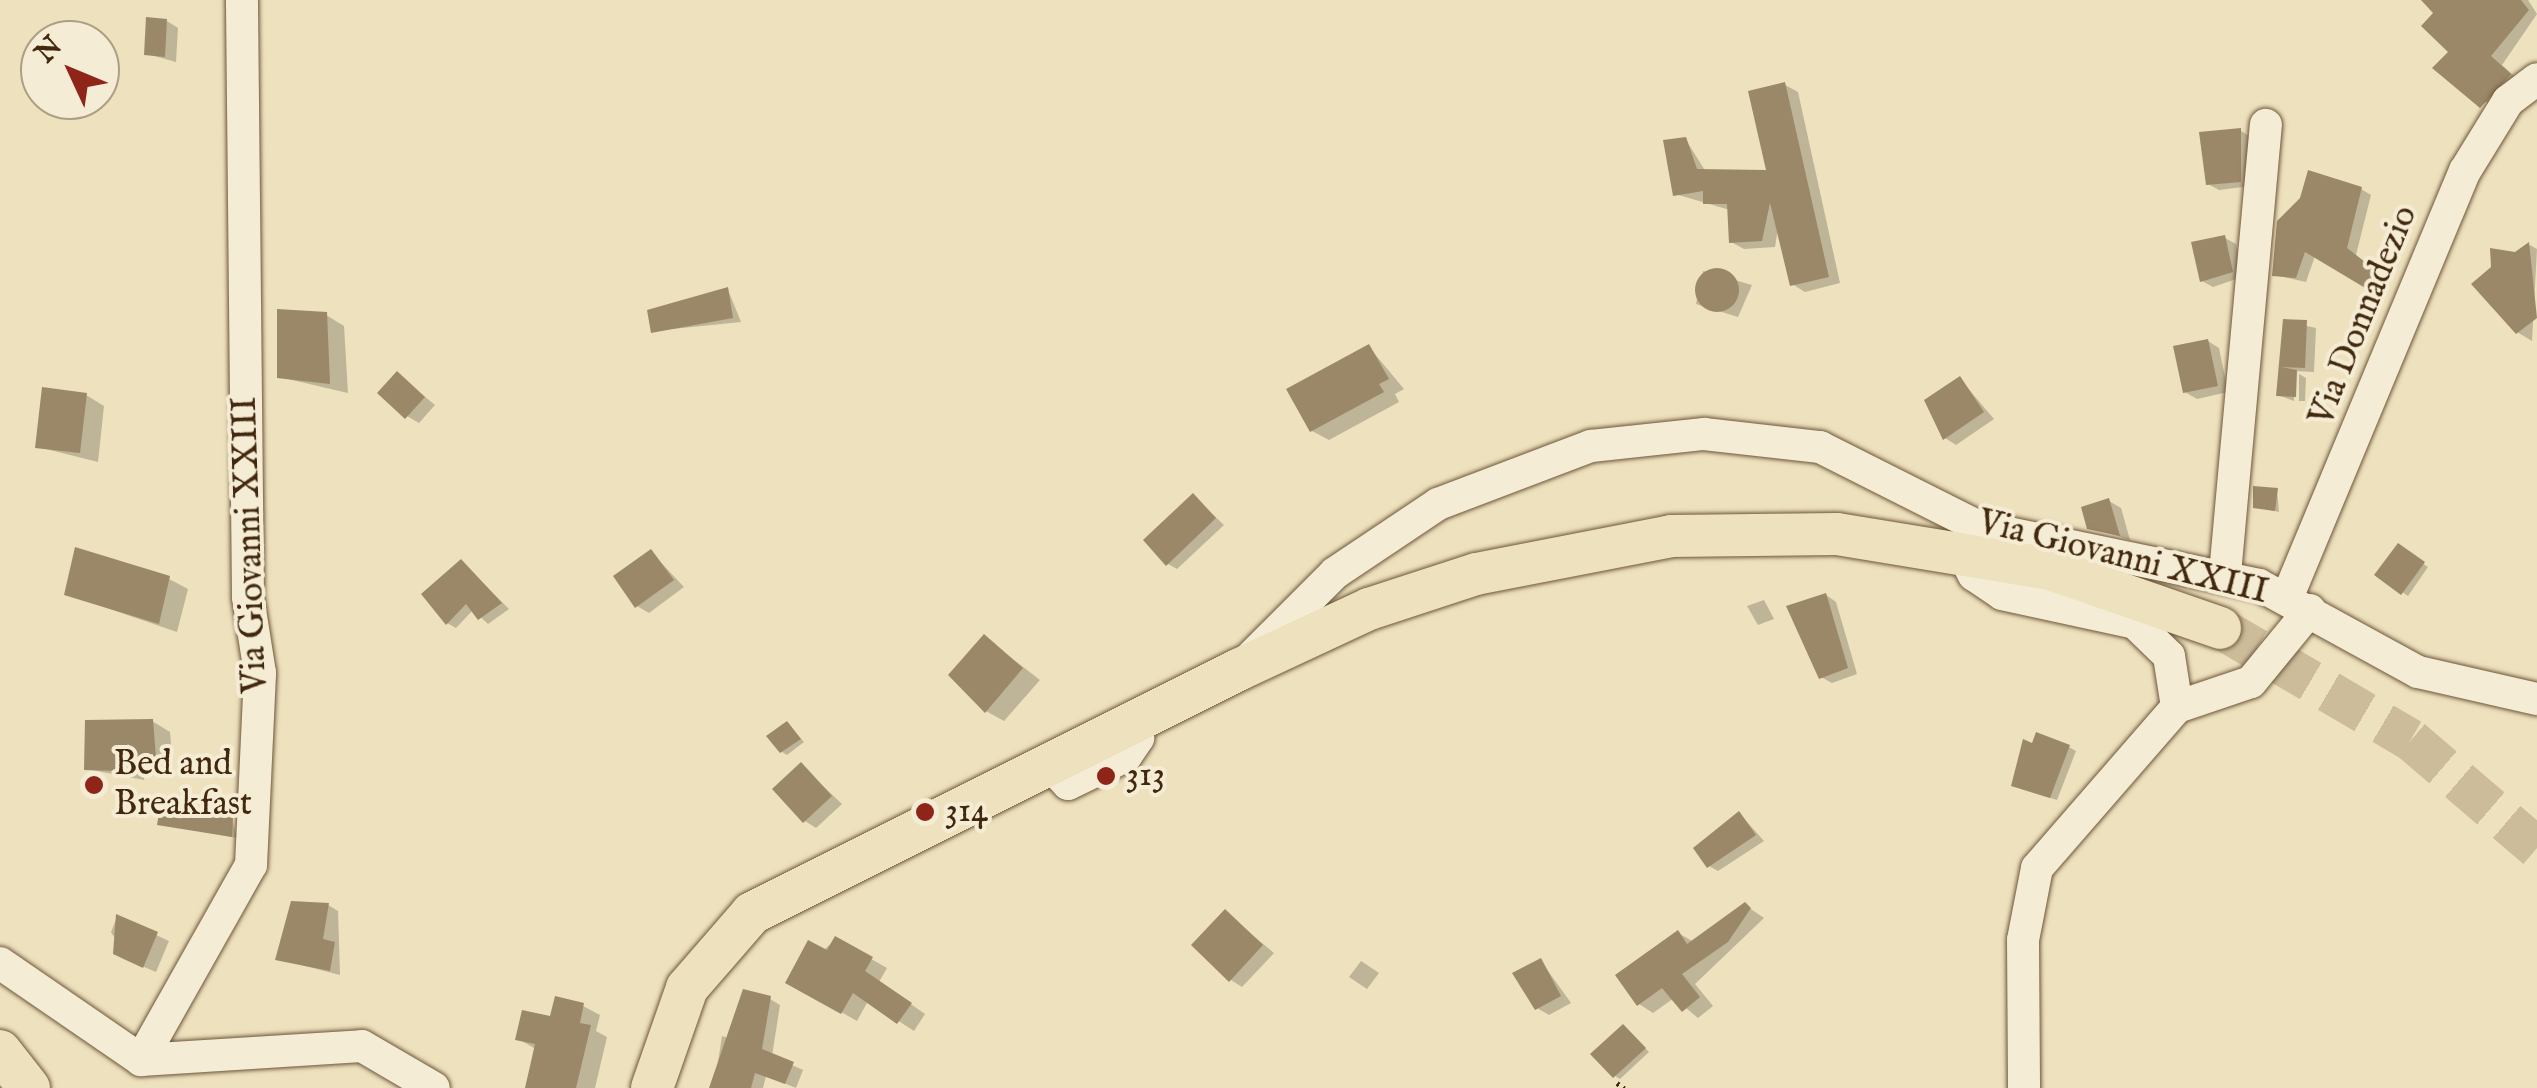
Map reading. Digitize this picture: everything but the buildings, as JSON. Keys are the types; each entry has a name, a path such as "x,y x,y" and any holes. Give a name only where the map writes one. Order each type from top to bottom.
{"main road":[{"name":"Via Giovanni XXIII","path":"652,1088 688,988 730,930 1048,763 1238,670 1369,609 1476,574 1671,536 1837,534 1960,550 2050,568 2220,628"},
{"path":"0,1050 29,1088"}],"street":[{"name":"Via Giovanni XXIII","path":"141,1060 252,865 260,673 247,540 242,0"},
{"name":"Via Donnadezio","path":"2176,706 2251,682 2298,604 2465,171 2508,101 2537,79"},
{"path":"2224,574 2266,125"},
{"name":"Via Giovanni XXIII","path":"1238,670 1335,573 1396,527 1539,461 1626,438 1704,434 1820,447 1979,527 2224,574 2298,604 2452,685 2537,699"},
{"path":"1960,550 1974,575 2002,594 2134,623 2169,656 2176,706 2037,868 2023,940 2024,1088"},
{"path":"0,963 141,1060 362,1046 434,1088"}],"tunnel":[{"path":"2220,628 2411,740 2537,848"}],"place":[{"name":"313","path":"1106,776"},
{"name":"Bed and Breakfast","path":"94,785"},
{"name":"314","path":"925,812"}]}
